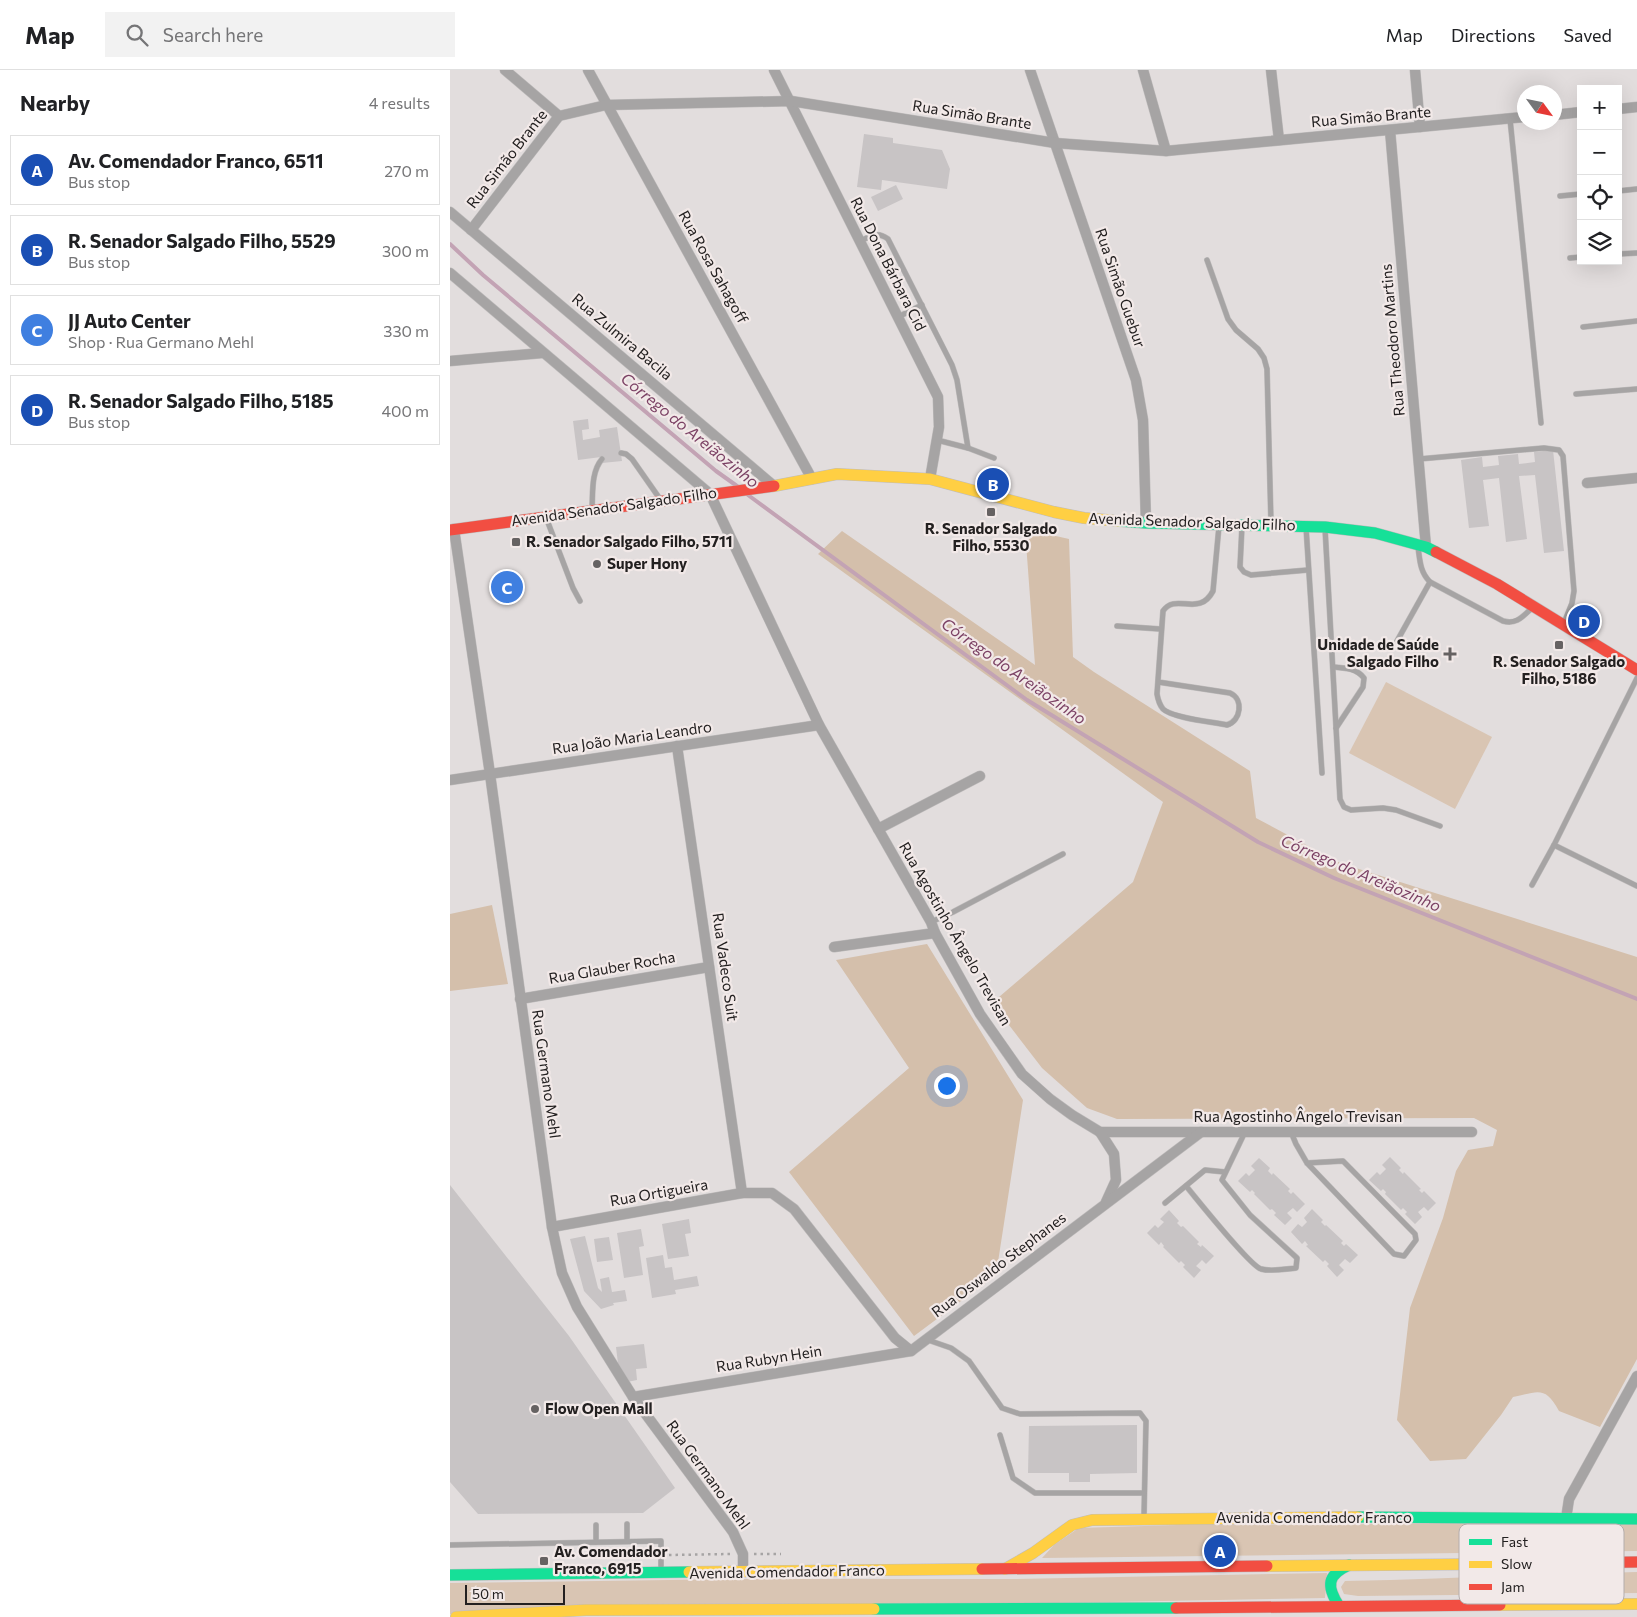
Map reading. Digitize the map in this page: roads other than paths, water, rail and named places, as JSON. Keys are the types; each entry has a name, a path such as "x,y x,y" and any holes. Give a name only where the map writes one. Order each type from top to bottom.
{"main road":[{"name":"Avenida Senador Salgado Filho","path":"452,530 774,486 837,474 930,479 1054,512 1084,518 1146,523 1326,528 1375,533 1422,546 1497,584 1637,670"},
{"name":"Avenida Comendador Franco","path":"1005,1569 1033,1553 1072,1525 1092,1520 1324,1517 1637,1519"},
{"name":"Avenida Comendador Franco","path":"1624,1562 1637,1562"},
{"name":"Avenida Comendador Franco","path":"450,1575 1459,1564"},
{"path":"1340,1606 1333,1598 1330,1585 1333,1576 1338,1570 1349,1566"},
{"path":"456,1617 586,1610 1028,1609 1637,1604"}],"street":[{"path":"505,70 559,116"},
{"name":"Rua Rosa Sahagoff","path":"588,70 812,479"},
{"name":"Rua Dona Bárbara Cid","path":"774,70 938,397 939,427 930,479"},
{"name":"Rua Simão Guebur","path":"1030,70 1136,380 1143,420 1146,523"},
{"path":"1143,70 1166,152"},
{"path":"1271,70 1278,140"},
{"path":"1415,70 1420,127"},
{"name":"Rua Simão Brante","path":"471,230 559,116 606,105 791,102 1055,143 1166,152 1517,118"},
{"path":"1622,109 1637,107"},
{"path":"1562,114 1577,112"},
{"name":"Rua Theodoro Martins","path":"1390,130 1418,459 1422,546"},
{"name":"Rua Zulmira Bacila","path":"450,212 774,486"},
{"path":"450,273 710,494"},
{"path":"450,361 542,353"},
{"path":"1587,483 1637,478"},
{"name":"Rua Agostinho Ângelo Trevisan","path":"710,494 819,725 931,922 935,933 980,1014 1022,1074 1050,1099 1072,1116 1100,1132 1472,1132"},
{"name":"Rua Germano Mehl","path":"452,530 490,774 552,1227 562,1273 577,1307 632,1397 733,1532 743,1554 744,1572"},
{"name":"Rua João Maria Leandro","path":"450,780 819,725"},
{"name":"Rua Vadeco Suit","path":"677,746 742,1193"},
{"path":"878,829 980,776"},
{"path":"834,947 935,933"},
{"name":"Rua Glauber Rocha","path":"520,999 709,967"},
{"name":"Rua Oswaldo Stephanes","path":"1100,1132 1114,1154 1116,1180 1106,1203"},
{"name":"Rua Oswaldo Stephanes","path":"911,1351 1201,1132"},
{"name":"Rua Ortigueira","path":"552,1227 742,1193 772,1193 794,1209 895,1338 911,1351"},
{"name":"Rua Rubyn Hein","path":"632,1397 911,1351"},
{"path":"1566,1519 1569,1499 1637,1376"}],"lane":[{"path":"1510,119 1541,423"},
{"path":"1622,191 1637,189"},
{"path":"1560,196 1577,194"},
{"path":"860,241 876,234 888,239 952,365 957,380 968,448"},
{"path":"1622,254 1637,252"},
{"path":"1570,258 1577,258"},
{"path":"1207,260 1228,319 1236,330 1258,349 1264,358 1267,369 1271,526"},
{"path":"898,317 922,305"},
{"path":"1583,327 1637,322"},
{"path":"1576,394 1637,389"},
{"path":"937,439 994,458"},
{"path":"1418,459 1544,448 1559,450 1562,456 1574,591 1564,625"},
{"path":"621,453 632,458 662,501"},
{"path":"592,511 594,471 602,459"},
{"path":"545,517 580,601"},
{"path":"1158,682 1230,693 1239,700 1238,716 1234,723 1227,725 1178,716 1164,710 1157,694 1162,611 1166,606 1173,604 1201,604 1209,600 1213,591 1220,525"},
{"path":"1242,525 1240,567 1244,572 1252,574 1308,570"},
{"path":"1306,527 1322,773"},
{"path":"1326,528 1340,799 1344,807 1350,810 1383,808 1396,810 1440,826"},
{"path":"1422,546 1421,569 1424,576 1430,582 1510,623 1518,621 1534,607"},
{"path":"1397,641 1430,582"},
{"path":"1117,626 1160,629"},
{"path":"1333,667 1352,669 1364,678 1363,687 1336,728"},
{"path":"1532,885 1554,845 1637,678"},
{"path":"1554,845 1637,886"},
{"path":"931,922 1063,854"},
{"path":"1186,1186 1243,1253 1259,1268 1276,1270 1296,1268 1297,1258 1250,1215 1222,1180 1245,1132"},
{"path":"1291,1132 1307,1163 1394,1254 1404,1256 1416,1240 1415,1234 1343,1161 1307,1163"},
{"path":"1165,1203 1205,1170 1225,1172"},
{"path":"927,1339 951,1348 969,1361 1002,1408 1020,1414 1140,1413 1146,1421 1144,1520"},
{"path":"1000,1435 1013,1478 1035,1493 1144,1494"},
{"path":"627,1541 628,1524"},
{"path":"596,1525 596,1542"},
{"path":"450,1545 661,1541 660,1573"}],"waterway":[{"name":"Córrego do Areiãozinho","path":"450,244 483,275 716,471 737,486"},
{"name":"Córrego do Areiãozinho","path":"748,495 1027,700 1258,842 1334,878 1637,999"}],"place":[{"name":"R. Senador Salgado Filho, 5529","path":"993,484"},
{"name":"R. Senador Salgado Filho, 5530","path":"991,512"},
{"name":"R. Senador Salgado Filho, 5711","path":"516,542"},
{"name":"Super Hony","path":"597,564"},
{"name":"JJ Auto Center","path":"507,587"},
{"name":"R. Senador Salgado Filho, 5185","path":"1584,621"},
{"name":"R. Senador Salgado Filho, 5186","path":"1559,645"},
{"name":"Unidade de Saúde Salgado Filho","path":"1450,654"},
{"name":"Flow Open Mall","path":"535,1409"},
{"name":"Av. Comendador Franco, 6511","path":"1220,1551"},
{"name":"Av. Comendador Franco, 6915","path":"544,1561"}]}
